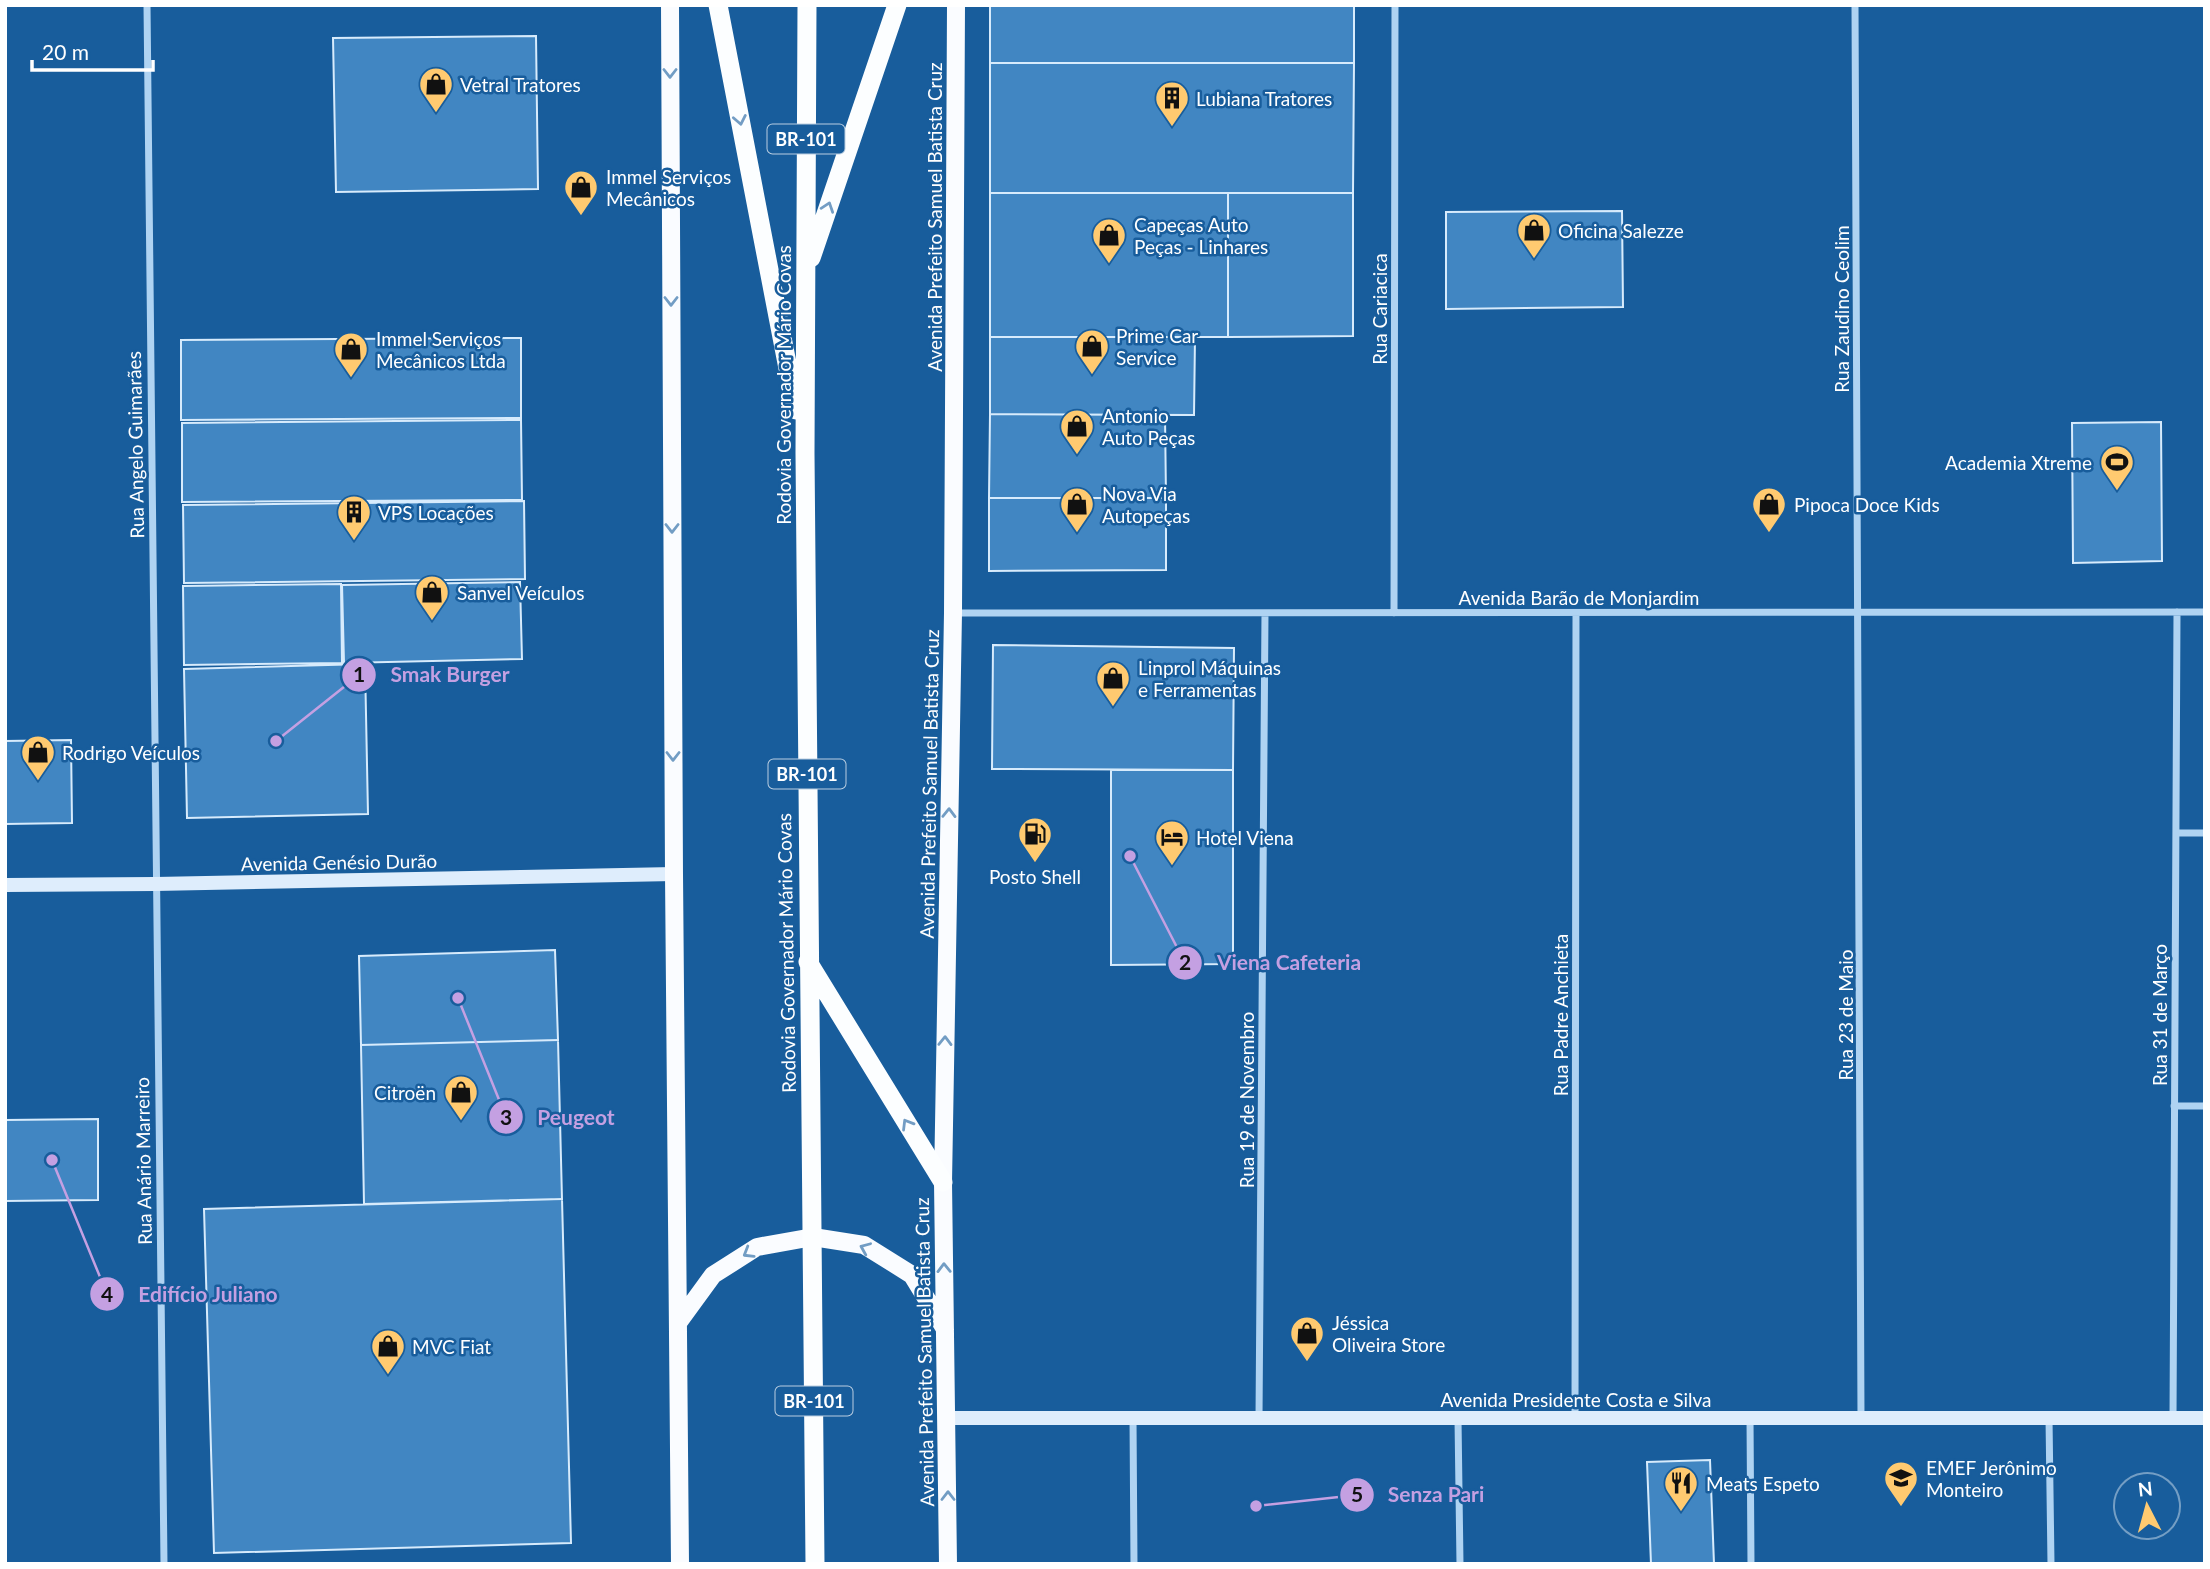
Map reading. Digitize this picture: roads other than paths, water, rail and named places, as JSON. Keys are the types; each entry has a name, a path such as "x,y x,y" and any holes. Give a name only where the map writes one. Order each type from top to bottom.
{"highway":[{"path":"718,5 805,453"},
{"name":"Rodovia Governador Mário Covas","path":"807,5 805,453 815,1564"},
{"path":"806,272 897,5"},
{"path":"808,962 943,1182"}],"main road":[{"path":"670,5 680,1556 690,1564"},
{"name":"Avenida Prefeito Samuel Batista Cruz","path":"948,1556 943,1182 953,613 956,5"},
{"name":"Avenida Genésio Durão","path":"5,885 674,874"},
{"path":"678,1323 713,1275 757,1247 813,1237 864,1245 912,1275 945,1329"},
{"name":"Avenida Presidente Costa e Silva","path":"947,1418 2205,1418"},
{"path":"935,1564 948,1556"}],"street":[{"name":"Rua Angelo Guimarães","path":"147,5 155,884"},
{"name":"Rua Cariacica","path":"1394,613 1395,5"},
{"name":"Rua Zaudino Ceolim","path":"1855,5 1859,613"},
{"name":"Rua 31 de Março","path":"2173,1418 2177,612"},
{"name":"Avenida Barão de Monjardim","path":"953,613 2205,612"},
{"name":"Rua 19 de Novembro","path":"1259,1418 1265,613"},
{"name":"Rua Padre Anchieta","path":"1575,1418 1576,613"},
{"name":"Rua 23 de Maio","path":"1859,613 1861,1418"},
{"path":"2176,833 2205,833"},
{"name":"Rua Anário Marreiro","path":"155,884 164,1564"},
{"path":"2175,1106 2205,1106"},
{"path":"1133,1418 1134,1564"},
{"path":"1458,1418 1460,1564"},
{"path":"1750,1418 1751,1564"},
{"path":"2049,1418 2051,1564"}],"place":[{"name":"Vetral Tratores","path":"436,114"},
{"name":"Lubiana Tratores","path":"1172,128"},
{"name":"Immel Serviços Mecânicos","path":"581,217"},
{"name":"Oficina Salezze","path":"1534,260"},
{"name":"Capeças Auto Peças - Linhares","path":"1109,265"},
{"name":"Prime Car Service","path":"1092,376"},
{"name":"Immel Serviços Mecânicos Ltda","path":"351,379"},
{"name":"Antonio Auto Peças","path":"1077,456"},
{"name":"Academia Xtreme","path":"2117,492"},
{"name":"Nova Via Autopeças","path":"1077,534"},
{"name":"Pipoca Doce Kids","path":"1769,534"},
{"name":"VPS Locações","path":"354,542"},
{"name":"Sanvel Veículos","path":"432,622"},
{"name":"Linprol Máquinas e Ferramentas","path":"1113,708"},
{"name":"Smak Burger","path":"276,741"},
{"name":"Rodrigo Veículos","path":"38,782"},
{"name":"Viena Cafeteria","path":"1130,856"},
{"name":"Posto Shell","path":"1035,864"},
{"name":"Hotel Viena","path":"1172,867"},
{"name":"Peugeot","path":"458,998"},
{"name":"Citroën","path":"461,1122"},
{"name":"Edifício Juliano","path":"52,1160"},
{"name":"Jéssica Oliveira Store","path":"1307,1363"},
{"name":"MVC Fiat","path":"388,1376"},
{"name":"Senza Pari","path":"1256,1506"},
{"name":"EMEF Jerônimo Monteiro","path":"1901,1508"},
{"name":"Meats Espeto","path":"1681,1513"}]}
